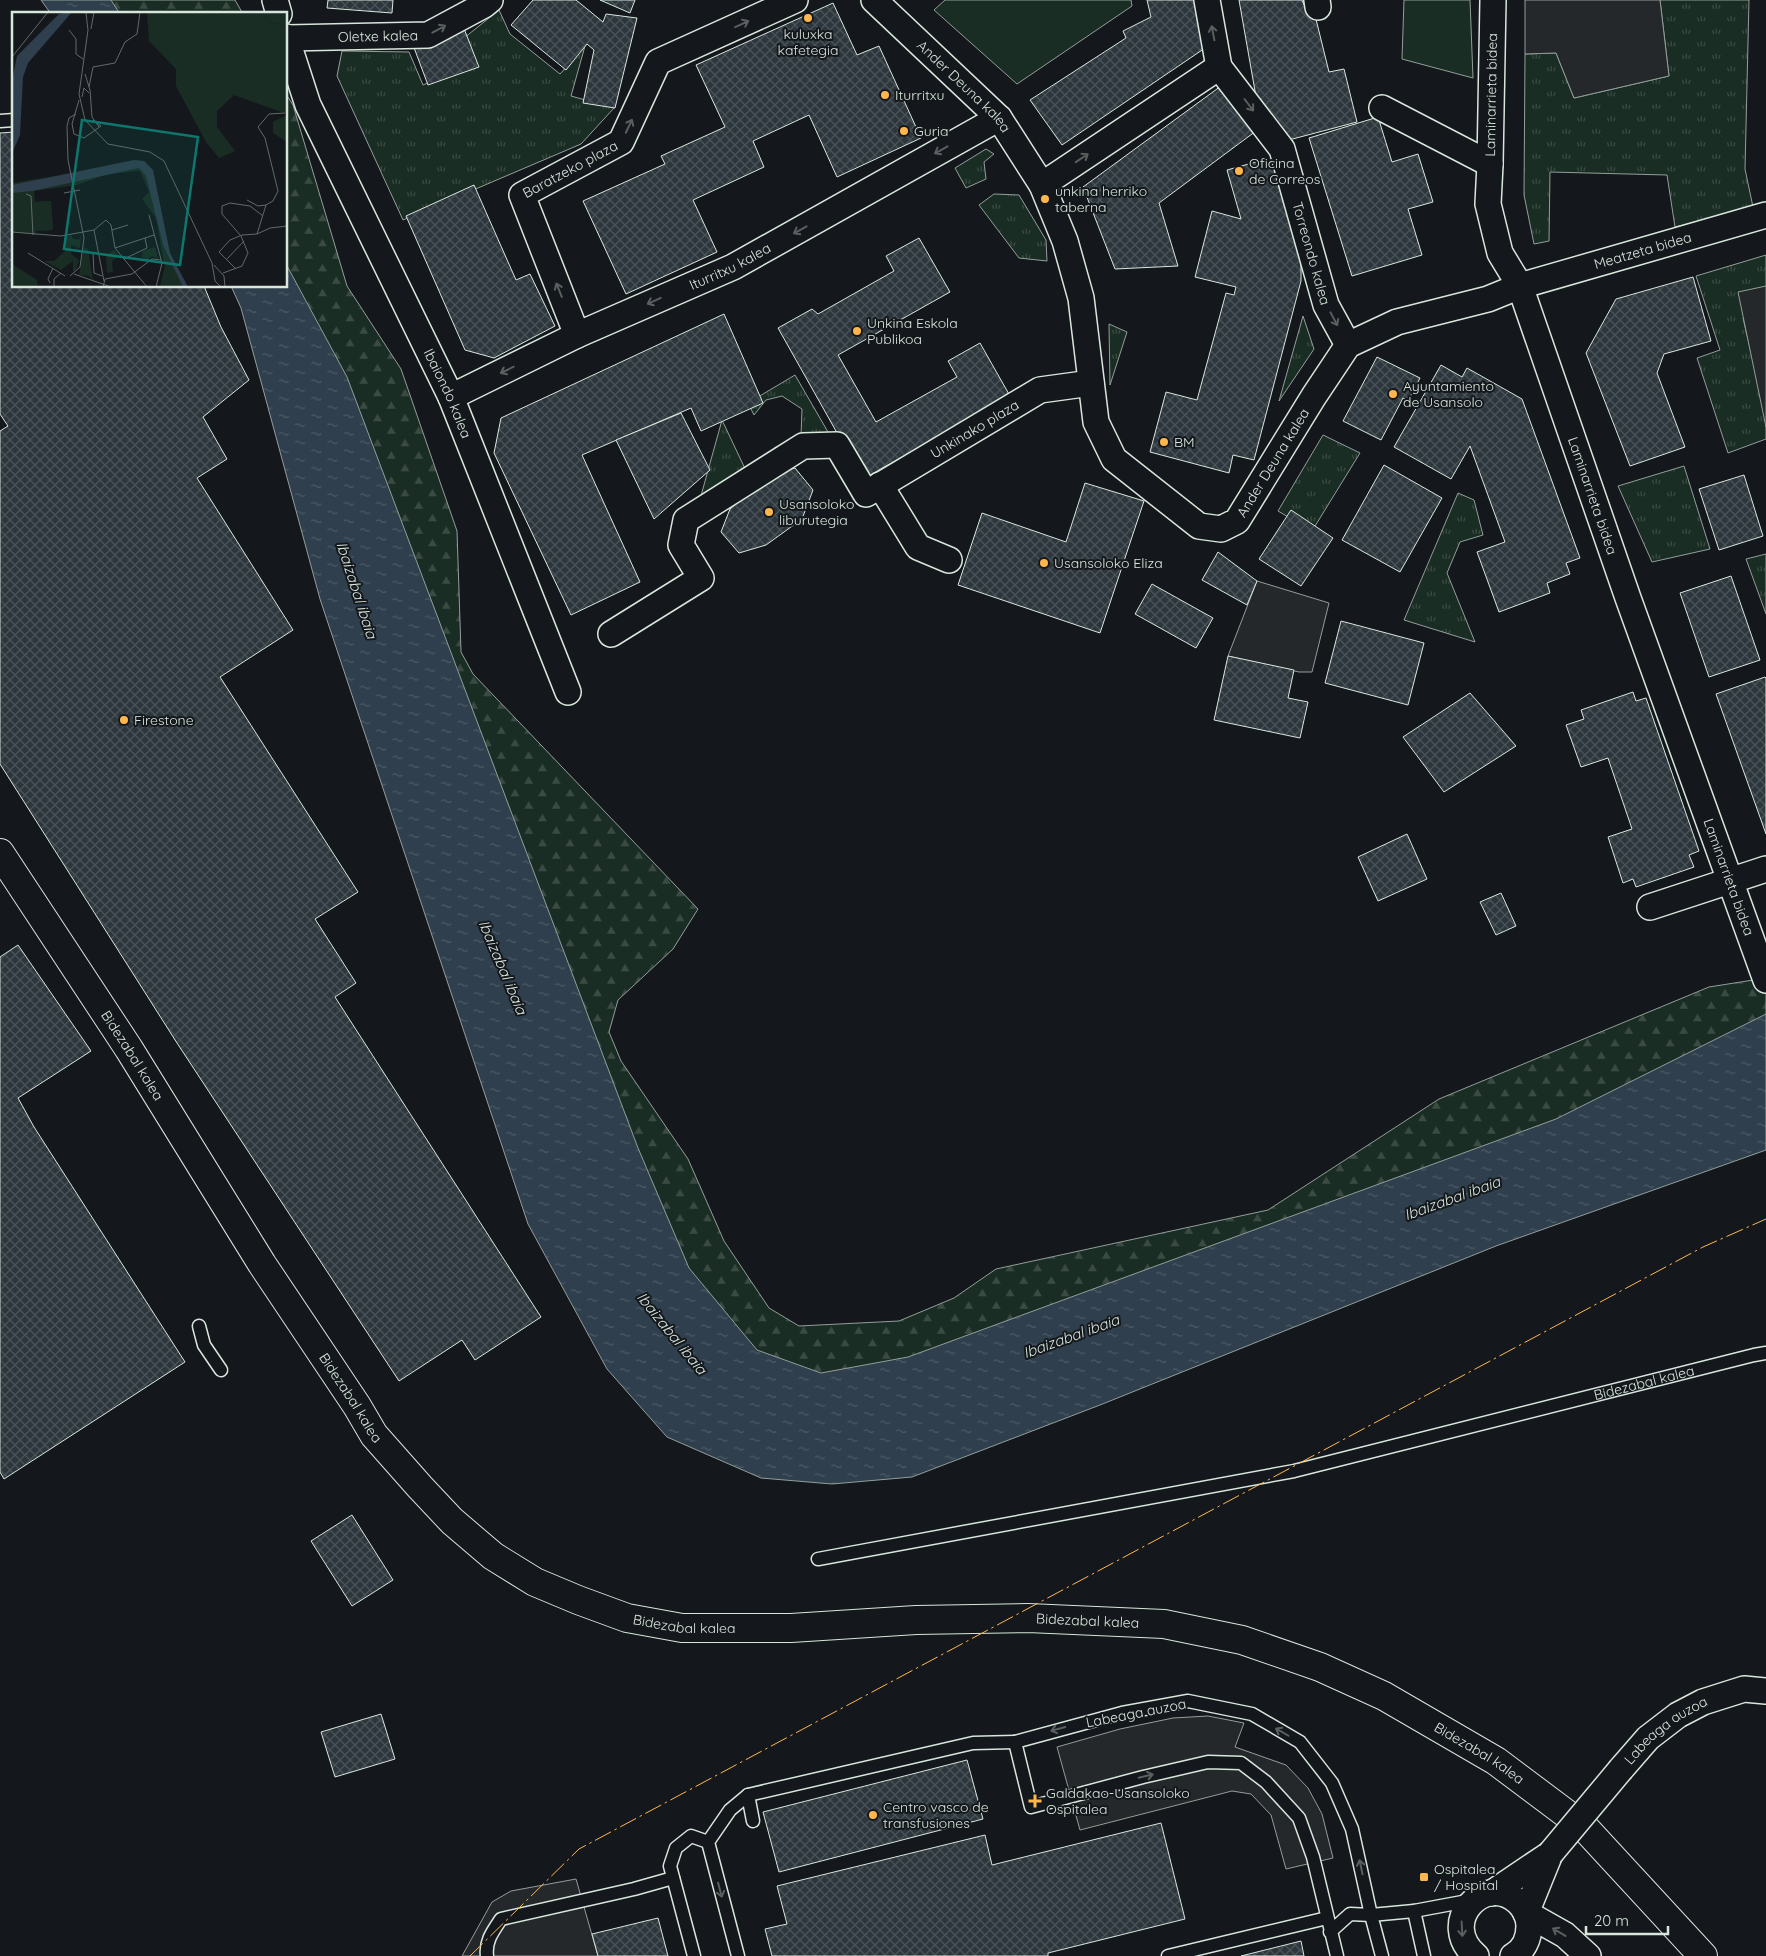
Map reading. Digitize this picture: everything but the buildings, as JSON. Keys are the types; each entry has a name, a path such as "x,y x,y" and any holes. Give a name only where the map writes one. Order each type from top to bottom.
{"highway":[{"name":"Bidezabal kalea","path":"0,853 129,1049 262,1264 357,1406 374,1435 452,1521 493,1556 536,1582 578,1600 626,1618 682,1628 791,1628 916,1620 1028,1618 1164,1624 1242,1640 1320,1667 1384,1696 1496,1761 1584,1827 1703,1956"}],"street":[{"name":"Oletxe kalea","path":"288,38 428,35 490,0"},
{"name":"Baratzeko plaza","path":"578,335 522,195 622,142 658,62 795,0"},
{"name":"Ander Deuna kalea","path":"874,0 999,118 1042,185 1065,241 1081,298 1096,422 1114,459 1199,526 1221,529 1237,521 1314,396 1348,345"},
{"name":"Torreondo kalea","path":"1207,0 1219,67 1282,149 1326,305 1348,345"},
{"name":"Laminarrieta bidea","path":"1493,0 1488,204 1500,253 1520,286 1628,598 1766,980"},
{"name":"Ibaiondo kalea","path":"288,44 308,105 450,397 568,692"},
{"path":"1042,185 1219,67"},
{"path":"1382,108 1490,164"},
{"name":"Iturritxu kalea","path":"450,397 578,335 733,267 999,118"},
{"name":"Meatzeta bidea","path":"1520,286 1766,215"},
{"path":"1348,345 1397,322 1488,299 1520,286"},
{"name":"Unkinako plaza","path":"873,489 1040,390 1091,383"},
{"path":"611,634 702,578 681,545 686,520 803,446 837,446 918,547 950,560"},
{"path":"1650,907 1766,869"},
{"name":"Labeaga auzoa","path":"1550,1854 1648,1738 1678,1716 1703,1702 1744,1689 1766,1691"},
{"path":"1476,1956 1469,1950 1460,1930 1466,1909 1550,1854"},
{"path":"1526,1913 1550,1854"},
{"path":"1483,1897 1501,1893 1516,1900 1526,1913 1529,1924 1528,1935 1524,1946 1514,1956"},
{"path":"1526,1913 1565,1935 1588,1956"}],"lane":[{"path":"199,1326 204,1345 221,1370"},
{"name":"Bidezabal kalea","path":"818,1559 1294,1471 1766,1353"},
{"name":"Labeaga auzoa","path":"708,1842 730,1810 748,1795 973,1743 1015,1742 1122,1713 1188,1702 1252,1714 1300,1742 1332,1782 1352,1828 1382,1956"},
{"path":"1015,1742 1030,1807 1208,1762 1241,1763 1266,1782 1299,1818 1313,1857 1337,1956"},
{"path":"748,1795 753,1821"},
{"path":"694,1956 670,1866 676,1848 691,1836 708,1842 738,1956"},
{"path":"487,1956 485,1946 501,1919 634,1890 673,1878"},
{"path":"1330,1932 1350,1914 1371,1915 1414,1911 1483,1897"},
{"path":"1414,1911 1424,1956"},
{"path":"1168,1956 1327,1918"}],"green space":[{"path":"106,0 235,0 242,12 114,12"},
{"path":"945,0 1131,0 1132,6 1017,84 934,10"},
{"path":"1404,0 1470,0 1473,78 1402,59"},
{"path":"1660,0 1749,0 1745,169 1753,207 1675,227 1667,175 1550,172 1549,241 1534,244 1524,195 1525,54 1556,53 1574,98 1669,76"},
{"path":"499,10 510,34 560,74 585,46 571,96 614,108 581,144 403,220 337,76 342,51 409,52 423,85 469,65 459,42"},
{"path":"288,97 293,105 347,286 401,369 457,531 461,652 473,674 698,909 673,949 618,1000 609,1032 621,1061 688,1159 724,1241 769,1308 799,1326 899,1321 954,1298 996,1269 1268,1210 1439,1099 1709,987 1766,978 1766,1148 777,1468 504,1035 288,272"},
{"path":"986,149 994,154 984,162 986,179 966,188 955,168"},
{"path":"994,194 1019,195 1046,240 1047,261 1019,258 979,205"},
{"path":"1766,255 1766,295 1763,314 1743,318 1766,417 1766,439 1728,453 1697,358 1720,350 1696,276"},
{"path":"1303,316 1314,349 1279,401"},
{"path":"1109,324 1127,332 1110,385"},
{"path":"795,375 828,432 781,460 774,448 801,436 802,409 782,396 766,400 754,415 748,403"},
{"path":"722,420 749,477 699,503"},
{"path":"1323,435 1360,453 1312,531 1278,511"},
{"path":"1684,466 1710,549 1652,562 1618,486"},
{"path":"1458,493 1474,500 1483,535 1460,542 1447,573 1475,642 1404,620"},
{"path":"1766,554 1766,614 1746,559"}],"shaded area":[{"path":"1525,0 1660,0 1669,76 1574,98 1556,53 1525,54"},
{"path":"1766,286 1766,427 1738,292"},
{"path":"1257,581 1329,603 1312,672 1299,672 1228,656"},
{"path":"1208,1716 1244,1723 1235,1747 1286,1765 1308,1788 1322,1814 1333,1858 1286,1869 1271,1815 1251,1794 1232,1791 1080,1830 1057,1747 1120,1729 1173,1718"},
{"path":"576,1879 598,1956 462,1956 492,1902 511,1891"}],"water":[{"path":"41,0 111,0 119,12 50,12"},
{"name":"Ibaizabal ibaia","path":"288,268 347,377 638,1148 689,1268 757,1350 821,1373 908,1357 1556,1119 1766,1014 1766,1150 1496,1246 1100,1405 912,1477 832,1484 761,1478 667,1437 607,1369 528,1224 320,599 241,308 232,288 288,288"}],"power":[{"path":"470,1956 579,1849 1703,1247 1766,1219"}],"place":[{"name":"kuluxka kafetegia","path":"808,18"},
{"name":"Iturritxu","path":"885,95"},
{"name":"Guria","path":"904,131"},
{"name":"Oficina de Correos","path":"1239,171"},
{"name":"unkina herriko taberna","path":"1045,199"},
{"name":"Unkina Eskola Publikoa","path":"857,331"},
{"name":"Ayuntamiento de Usansolo","path":"1393,394"},
{"name":"BM","path":"1164,442"},
{"name":"Usansoloko liburutegia","path":"769,512"},
{"name":"Usansoloko Eliza","path":"1044,563"},
{"name":"Firestone","path":"124,720"},
{"name":"Galdakao-Usansoloko Ospitalea","path":"1035,1801"},
{"name":"Centro vasco de transfusiones","path":"873,1815"},
{"name":"Ospitalea / Hospital","path":"1424,1877"}]}
